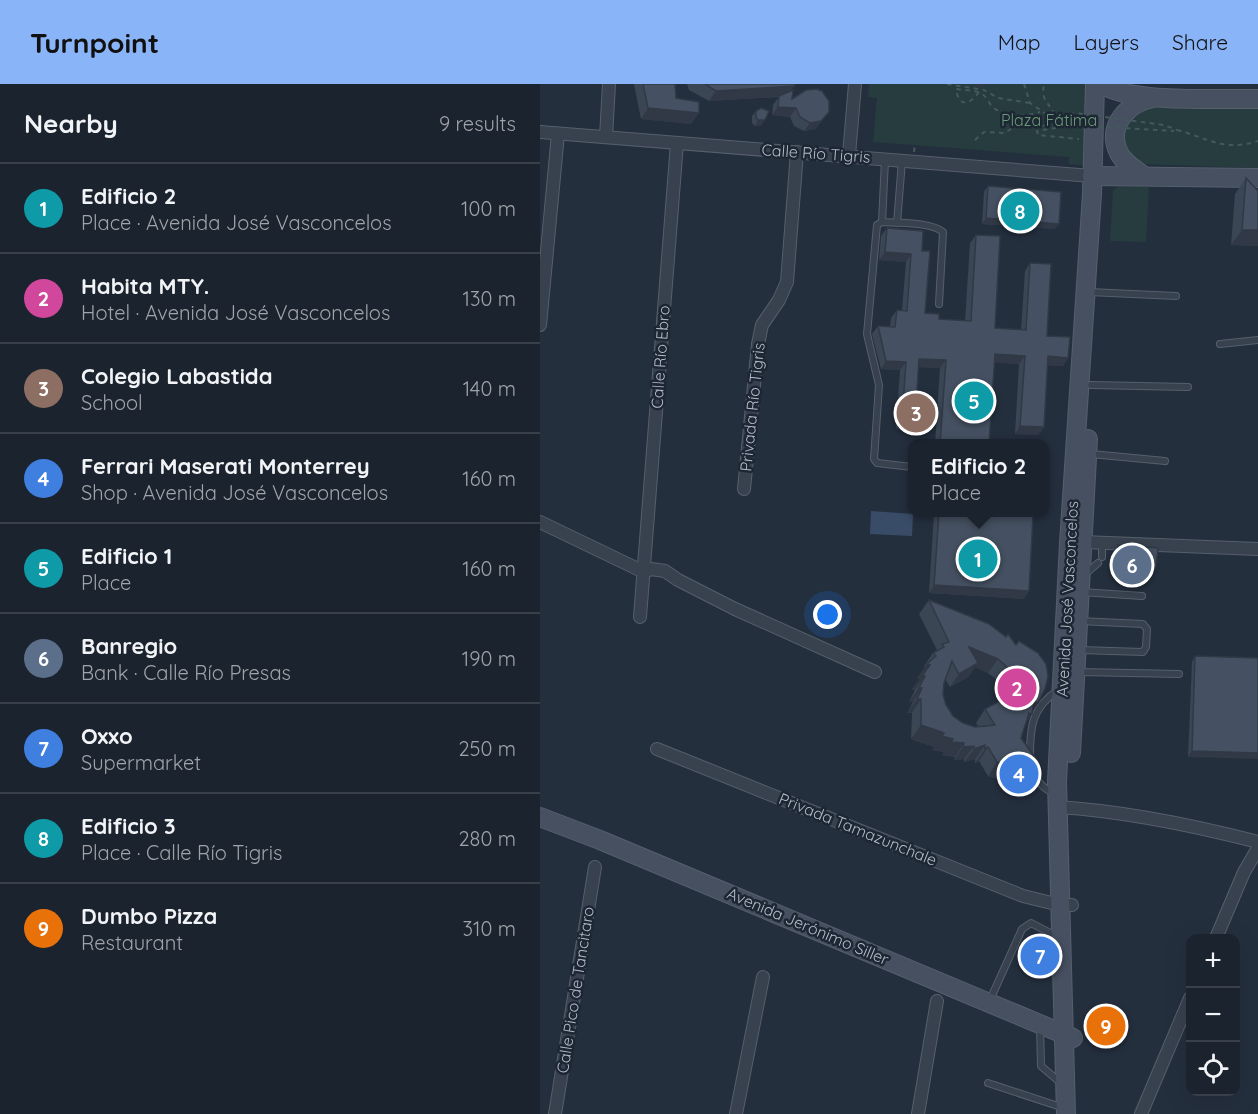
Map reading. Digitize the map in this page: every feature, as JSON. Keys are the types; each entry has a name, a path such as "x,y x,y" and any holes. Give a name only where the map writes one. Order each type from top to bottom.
{"main road":[{"path":"1103,85 1155,97 1258,99"},
{"name":"Avenida José Vasconcelos","path":"1069,1112 1066,905 1061,803 1062,688 1081,453 1103,85"},
{"path":"1143,176 1120,155 1117,149 1116,134 1119,121 1128,108 1141,100 1155,97"},
{"path":"1098,176 1258,178"},
{"name":"Avenida José Vasconcelos","path":"1061,803 1075,672 1083,542 1081,453 1091,385 1091,292"},
{"name":"Avenida Jerónimo Siller","path":"540,817 770,910 1069,1036"},
{"name":"Avenida José Vasconcelos","path":"1066,905 1061,939 1069,1036 1065,1087 1069,1112"}],"street":[{"path":"606,137 609,84"},
{"path":"849,155 855,84"},
{"name":"Calle Río Tigris","path":"540,132 1098,176"},
{"path":"540,325 558,134"},
{"name":"Calle Río Ebro","path":"640,617 677,143"},
{"name":"Privada Río Tigris","path":"744,489 760,334 766,317 779,300 787,282 797,152"},
{"path":"540,522 644,572 651,569 665,571 735,609 875,672"},
{"path":"1083,542 1258,549"},
{"name":"Privada Tamazunchale","path":"657,749 1023,896 1066,905"},
{"path":"1061,803 1212,830 1258,842"},
{"path":"1218,934 1244,872 1258,848"},
{"name":"Calle Pico de Tancitaro","path":"555,1114 595,867"},
{"path":"736,1114 763,977"},
{"path":"918,1114 937,1001"},
{"path":"1141,1114 1186,1010"}],"lane":[{"path":"882,222 885,159"},
{"path":"897,223 902,160"},
{"path":"908,467 877,463 874,454 879,385 867,334 877,225 882,222 938,227 943,232 939,304"},
{"path":"1091,292 1176,296"},
{"path":"1220,344 1258,340"},
{"path":"1091,385 1188,387"},
{"path":"1081,453 1164,461"},
{"path":"1102,543 1100,560 1080,585 1142,596"},
{"path":"1076,650 1142,652 1146,647 1147,629 1143,624 1078,621"},
{"path":"1075,672 1179,674"},
{"path":"1061,803 1034,777 1030,758 1030,741 1036,711 1049,696 1062,688"},
{"path":"988,1003 1022,929 1031,923 1061,939"},
{"path":"1040,1025 1041,1066 1065,1087"},
{"path":"988,1083 1069,1112"}],"path":[{"path":"947,84 984,90 998,98 1030,103"},
{"path":"1024,84 1030,103 1040,112 1052,118 1074,124 1177,130"},
{"path":"975,141 984,132 1004,133 1020,124 1036,127 1047,125 1052,118 1053,109 1045,102 1044,84"},
{"path":"980,92 973,101 968,103 962,102 957,97 956,89 980,92 992,106 1002,113 1029,115 1040,112"},
{"path":"1052,118 1075,113 1164,125 1214,144 1232,146 1258,141"},
{"path":"1074,124 1037,131 1038,135 1079,139"}],"green space":[{"name":"Plaza Fátima","path":"869,84 1087,84 1083,165 1069,164 1069,157 873,142 877,98 868,97"},
{"path":"1140,105 1258,107 1258,168 1139,164 1133,161 1119,135"},
{"path":"1118,187 1149,187 1146,242 1110,241 1113,190"}],"water":[{"path":"871,511 908,514 908,517 913,517 912,536 870,534"}],"building":[{"path":"643,84 675,84 676,98 699,102 699,113 648,108"},
{"path":"705,84 795,84 794,86 716,91"},
{"path":"793,90 792,99 806,90 822,91 829,101 829,112 821,121 810,123 800,117 796,108 778,107 779,96"},
{"path":"761,108 769,111 765,120 758,120 756,117 756,111"},
{"path":"1246,178 1258,191 1258,230 1242,230"},
{"path":"988,186 1061,192 1059,224 986,218"},
{"path":"887,228 923,231 922,251 930,251 925,313 939,314 939,319 971,321 976,235 1000,236 995,328 1026,330 1030,263 1051,264 1047,336 1070,337 1068,358 1048,356 1044,427 1020,426 1025,356 995,354 989,439 940,439 946,360 919,359 915,421 902,420 906,362 886,361 878,326 895,327 897,310 907,311 911,254 885,252"},
{"path":"939,517 1033,517 1029,591 934,585"},
{"path":"1118,545 1158,548 1156,568 1117,566"},
{"path":"929,600 989,624 1006,637 1008,634 1016,645 1019,641 1038,653 1046,664 1048,676 1045,689 1038,703 1034,701 1032,714 1029,713 1021,738 1039,763 1032,774 997,762 988,747 985,749 985,745 974,749 974,746 963,747 964,743 951,742 953,739 942,736 944,733 921,725 921,699 917,699 925,676 922,676 930,665 927,664 936,656 933,653 944,647 942,644 949,642","holes":["969,647 998,659 1013,677 1016,692 985,709 995,725 975,727 963,723 953,716 946,705 943,694 944,683 952,661 959,674 978,663"]},
{"path":"1195,656 1258,658 1258,753 1192,751"},
{"path":"1118,1011 1119,1030 1102,1031 1101,1012"}],"place":[{"name":"Edificio 3","path":"1020,211"},
{"name":"Edificio 1","path":"974,401"},
{"name":"Colegio Labastida","path":"916,413"},
{"name":"Edificio 2","path":"978,559"},
{"name":"Banregio","path":"1132,565"},
{"name":"Habita MTY.","path":"1017,688"},
{"name":"Ferrari Maserati Monterrey","path":"1019,774"},
{"name":"Oxxo","path":"1040,956"},
{"name":"Dumbo Pizza","path":"1106,1026"}]}
